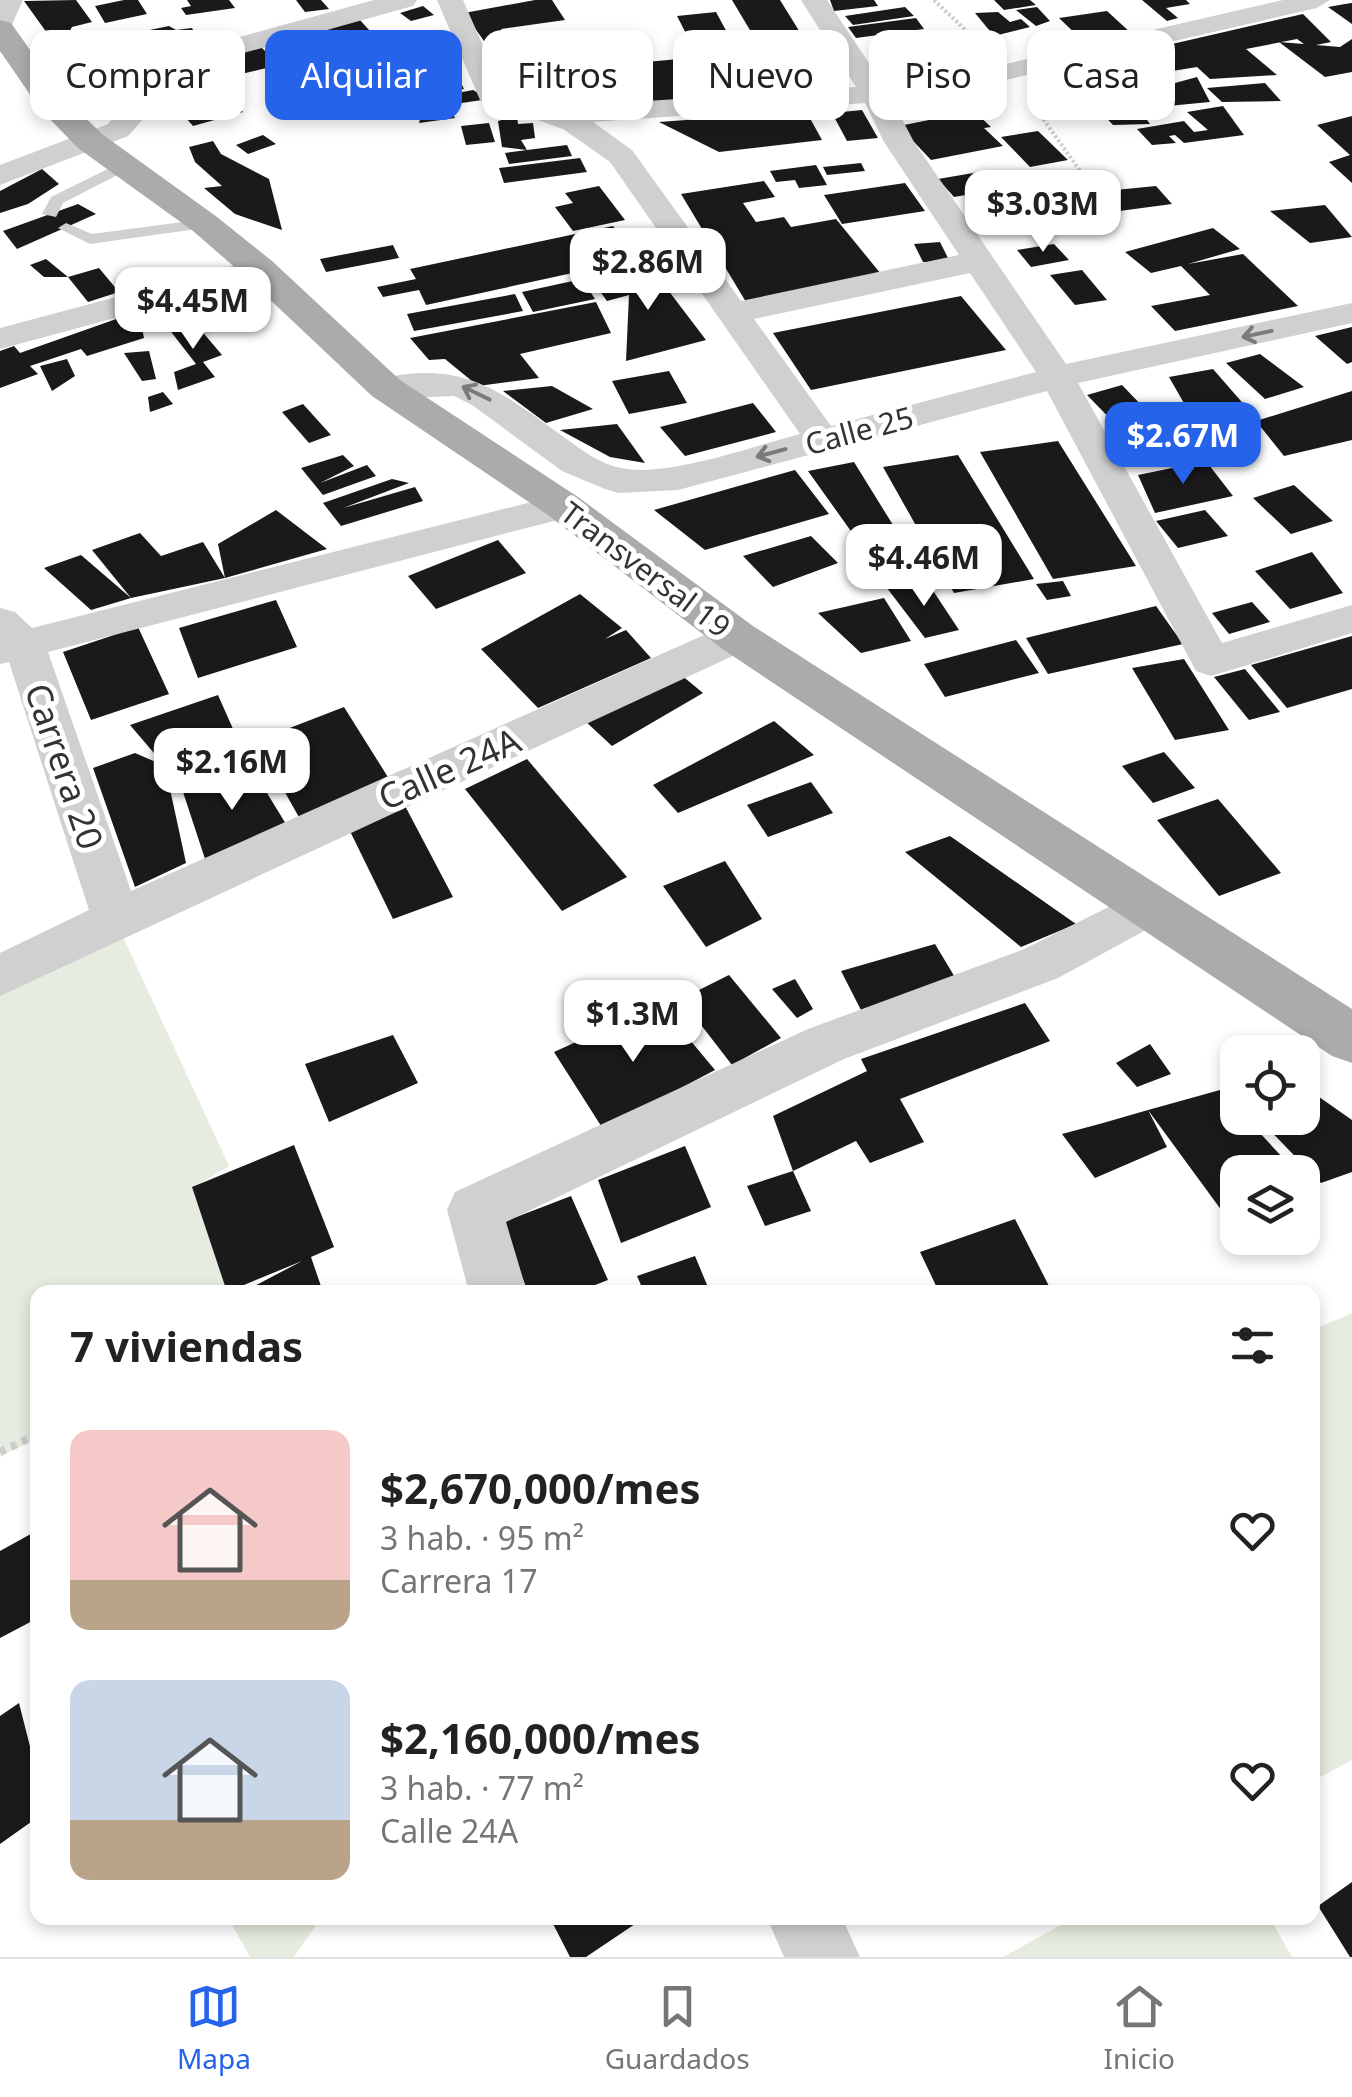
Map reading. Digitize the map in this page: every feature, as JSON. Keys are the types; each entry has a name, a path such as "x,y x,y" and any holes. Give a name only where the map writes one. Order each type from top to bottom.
{"main road":[{"name":"Transversal 19","path":"0,26 50,102 90,141 205,224 259,269 386,388 562,506 737,637 1352,1038"}],"street":[{"path":"0,26 10,0"},
{"path":"280,0 296,28"},
{"path":"0,176 118,130 129,118 121,89 128,79 404,0"},
{"path":"450,0 482,75"},
{"path":"814,0 869,85"},
{"path":"1007,72 1316,0"},
{"path":"653,109 869,94"},
{"path":"570,120 595,132 621,156 824,440"},
{"path":"889,120 1057,377 1211,661 1352,619"},
{"path":"732,314 979,261"},
{"path":"0,339 259,269"},
{"name":"Calle 25","path":"386,388 459,385 485,397 576,463 618,482 678,478 1057,377 1352,313"},
{"path":"8,638 562,506"},
{"name":"Calle 24A","path":"0,976 116,919 737,637"},
{"name":"Carrera 20","path":"8,638 116,919"},
{"path":"496,1285 475,1210 826,1044 1040,964 1149,906"},
{"path":"807,1925 824,1957"}],"lane":[{"path":"50,214 57,200 122,167"},
{"path":"66,228 90,238 205,224"}],"path":[{"path":"0,1452 30,1438"}],"shaded area":[{"path":"117,924 229,1166 192,1188 225,1285 30,1285 30,1442 0,1457 0,982"},
{"path":"1352,1313 1352,1760 1320,1777 1320,1327"},
{"path":"232,1925 316,1925 294,1957 250,1957"},
{"path":"1061,1925 1274,1925 1292,1957 1003,1957"}],"building":[{"path":"76,0 92,22 70,30 45,30 24,1"},
{"path":"138,0 147,14 105,23 95,6"},
{"path":"187,0 229,0 235,8 186,15 181,8 191,6"},
{"path":"296,0 321,0 329,9 305,12"},
{"path":"552,0 565,20 482,30 482,38 464,13"},
{"path":"732,0 780,0 799,30 750,30"},
{"path":"830,0 874,0 878,6 834,11"},
{"path":"994,0 1030,0 1036,5 1004,10"},
{"path":"1142,0 1186,0 1190,4 1166,8 1178,18 1167,21"},
{"path":"1352,3 1352,24 1328,7 1345,4"},
{"path":"423,6 434,15 411,21 400,13"},
{"path":"905,7 914,16 853,25 845,16"},
{"path":"1037,7 1050,21 1036,26 1016,10"},
{"path":"1107,11 1128,30 1072,30 1059,18"},
{"path":"716,12 726,30 684,30 677,16"},
{"path":"998,12 1010,22 1021,19 1030,27 1007,33 989,30 975,13"},
{"path":"1303,14 1331,42 1316,45 1340,47 1352,39 1352,72 1325,77 1280,42 1246,49 1277,75 1210,79 1197,67 1175,71 1175,43"},
{"path":"916,18 924,29 869,30 869,36 856,38 848,27"},
{"path":"360,20 369,30 330,30"},
{"path":"261,47 265,51 265,68 245,73 245,51"},
{"path":"673,60 673,103 653,105 653,61"},
{"path":"1197,77 1210,102 1175,105 1175,83"},
{"path":"1265,83 1281,101 1222,102 1207,88"},
{"path":"473,90 482,95 482,100 462,103 462,92"},
{"path":"1223,106 1244,135 1184,143 1175,135 1169,136 1176,143 1152,145 1137,129 1184,121 1194,132 1208,130 1187,112"},
{"path":"862,110 878,138 847,141 836,120 849,120 849,111"},
{"path":"1352,116 1352,183 1329,162 1350,155 1317,125"},
{"path":"188,120 214,120 193,126"},
{"path":"811,120 822,140 719,152 659,122"},
{"path":"929,120 984,120 991,127 984,128 1003,146 931,160 899,126"},
{"path":"1108,120 1147,120 1150,124 1113,125"},
{"path":"498,121 533,123 535,138 521,140 527,150 502,147"},
{"path":"489,123 495,142 466,145 461,126"},
{"path":"1038,131 1068,160 1030,167 1001,137"},
{"path":"263,135 276,144 248,154 236,145"},
{"path":"213,141 221,154 269,179 282,230 235,214 204,188 222,186 195,162 189,147"},
{"path":"567,145 572,156 509,164 505,153"},
{"path":"580,158 587,172 504,183 499,168"},
{"path":"861,163 865,171 827,175 823,167"},
{"path":"816,165 827,185 799,188 795,180 776,182 770,171"},
{"path":"42,169 59,184 28,204 0,213 0,191"},
{"path":"979,172 995,190 954,197 938,179"},
{"path":"764,181 775,197 743,203 756,222 784,217 791,227 836,219 881,274 746,302 681,194"},
{"path":"905,183 925,211 842,224 824,195"},
{"path":"1008,184 1029,185 1040,211 1021,214"},
{"path":"599,186 625,220 573,231 555,207 573,203 565,193"},
{"path":"1156,186 1172,204 1112,212 1095,192"},
{"path":"78,204 96,214 17,249 3,231"},
{"path":"1325,205 1352,237 1310,243 1270,211"},
{"path":"613,226 637,259 426,305 419,290 383,297 377,287 416,279 410,269"},
{"path":"1213,228 1240,249 1188,264 1243,254 1298,306 1175,331 1151,306 1210,295 1181,266 1151,273 1125,252"},
{"path":"940,242 950,262 923,262 914,244"},
{"path":"1054,244 1069,260 1031,267 1017,250"},
{"path":"393,245 399,258 326,272 320,259"},
{"path":"46,259 68,277 44,277 30,265"},
{"path":"641,264 660,288 636,294 668,290 706,340 626,361 629,295 607,301 589,276"},
{"path":"99,268 119,292 88,302 68,277"},
{"path":"1082,270 1107,300 1075,305 1050,275"},
{"path":"582,279 595,299 533,312 522,292"},
{"path":"515,294 523,311 414,331 407,314"},
{"path":"961,296 1006,350 811,390 773,333"},
{"path":"182,302 186,313 142,328 144,338 87,356 81,349 30,366 38,374 0,388 0,351 14,346 20,353 136,312"},
{"path":"596,302 611,333 520,354 539,378 478,386 445,359 429,360 410,338"},
{"path":"189,316 222,355 203,362 215,377 178,390 174,372 196,364 165,324"},
{"path":"1352,327 1352,362 1347,364 1315,336"},
{"path":"149,351 156,379 142,381 124,353"},
{"path":"1260,354 1304,387 1265,399 1226,363"},
{"path":"67,359 75,376 52,391 40,366"},
{"path":"1213,369 1247,408 1193,419 1169,377"},
{"path":"669,371 687,403 629,414 612,381"},
{"path":"1122,385 1169,434 1130,439 1087,395"},
{"path":"552,386 593,409 546,423 503,391"},
{"path":"1352,391 1352,440 1284,456 1256,421"},
{"path":"163,392 173,404 150,412 148,397"},
{"path":"753,403 776,432 685,456 660,427"},
{"path":"303,404 331,435 309,443 282,412"},
{"path":"617,424 645,463 610,457 560,430"},
{"path":"1058,441 1136,566 1053,579 980,452"},
{"path":"343,455 354,466 320,483 367,465 376,476 323,495 301,468"},
{"path":"958,455 1034,579 954,593 883,467"},
{"path":"1206,461 1233,496 1155,513 1138,475"},
{"path":"854,462 906,546 868,555 808,471"},
{"path":"795,470 829,514 705,550 654,510"},
{"path":"392,479 409,483 343,508 415,487 423,501 341,526 323,503"},
{"path":"1294,485 1333,521 1291,534 1253,498"},
{"path":"276,510 327,549 225,578 218,544"},
{"path":"1205,510 1228,536 1178,548 1156,521"},
{"path":"140,533 161,556 203,542 225,578 131,598 92,550"},
{"path":"811,536 838,563 773,587 743,556"},
{"path":"498,540 526,573 436,609 408,576"},
{"path":"1312,552 1343,593 1290,609 1255,571"},
{"path":"81,555 131,598 91,610 44,568"},
{"path":"926,580 959,630 925,638 887,588"},
{"path":"1063,581 1071,596 1047,600 1036,584"},
{"path":"580,594 622,628 605,639 626,630 651,658 538,708 481,649"},
{"path":"884,598 911,641 861,653 818,613"},
{"path":"276,600 297,647 198,678 179,628"},
{"path":"1252,602 1270,622 1229,634 1212,613"},
{"path":"1156,606 1183,644 1048,674 1026,638"},
{"path":"138,627 169,694 91,720 63,652"},
{"path":"1352,636 1352,689 1287,708 1251,665"},
{"path":"1016,640 1039,673 945,697 924,664"},
{"path":"1184,659 1229,730 1175,740 1132,668"},
{"path":"674,669 703,693 612,746 584,720"},
{"path":"1245,669 1280,712 1249,720 1214,677"},
{"path":"218,695 241,747 165,766 130,725"},
{"path":"344,707 391,782 300,819 256,741"},
{"path":"774,721 814,755 678,813 653,785"},
{"path":"1164,752 1195,788 1153,803 1122,766"},
{"path":"135,753 165,766 186,863 135,887 93,768"},
{"path":"527,759 627,877 562,911 465,789"},
{"path":"248,762 289,829 207,865 183,792"},
{"path":"811,782 833,813 768,837 747,805"},
{"path":"1218,799 1281,873 1219,896 1157,820"},
{"path":"403,802 453,897 393,919 346,823"},
{"path":"950,836 1076,924 1021,947 905,852"},
{"path":"725,861 762,919 706,947 663,886"},
{"path":"935,944 959,984 863,1014 841,971"},
{"path":"729,975 781,1038 732,1065 681,999"},
{"path":"795,979 813,1009 797,1018 772,989"},
{"path":"1025,1003 1050,1041 900,1099 924,1142 870,1163 856,1141 793,1171 773,1116 867,1071 861,1059"},
{"path":"660,1004 715,1070 603,1129 554,1052"},
{"path":"393,1035 418,1083 329,1122 305,1064"},
{"path":"1150,1044 1171,1074 1137,1087 1116,1063"},
{"path":"1220,1090 1220,1135 1262,1135 1280,1155 1220,1155 1220,1208 1148,1110"},
{"path":"1320,1098 1352,1120 1352,1172 1321,1183 1320,1155 1294,1155 1274,1135 1320,1135"},
{"path":"1148,1110 1167,1147 1095,1178 1062,1134 1103,1123"},
{"path":"294,1145 334,1247 311,1257 321,1285 256,1285 302,1261 244,1285 225,1285 192,1187"},
{"path":"685,1146 711,1207 621,1243 598,1180"},
{"path":"793,1171 811,1211 765,1226 747,1186"},
{"path":"571,1196 608,1280 595,1285 525,1285 501,1223"},
{"path":"1015,1219 1048,1285 936,1285 920,1252"},
{"path":"695,1256 707,1285 641,1285 637,1276"},
{"path":"30,1534 30,1622 0,1638 0,1551"},
{"path":"19,1703 30,1746 30,1823 0,1844 0,1716"},
{"path":"1352,1882 1352,1957 1320,1909 1320,1905"},
{"path":"554,1925 634,1925 586,1957 570,1957"}]}
